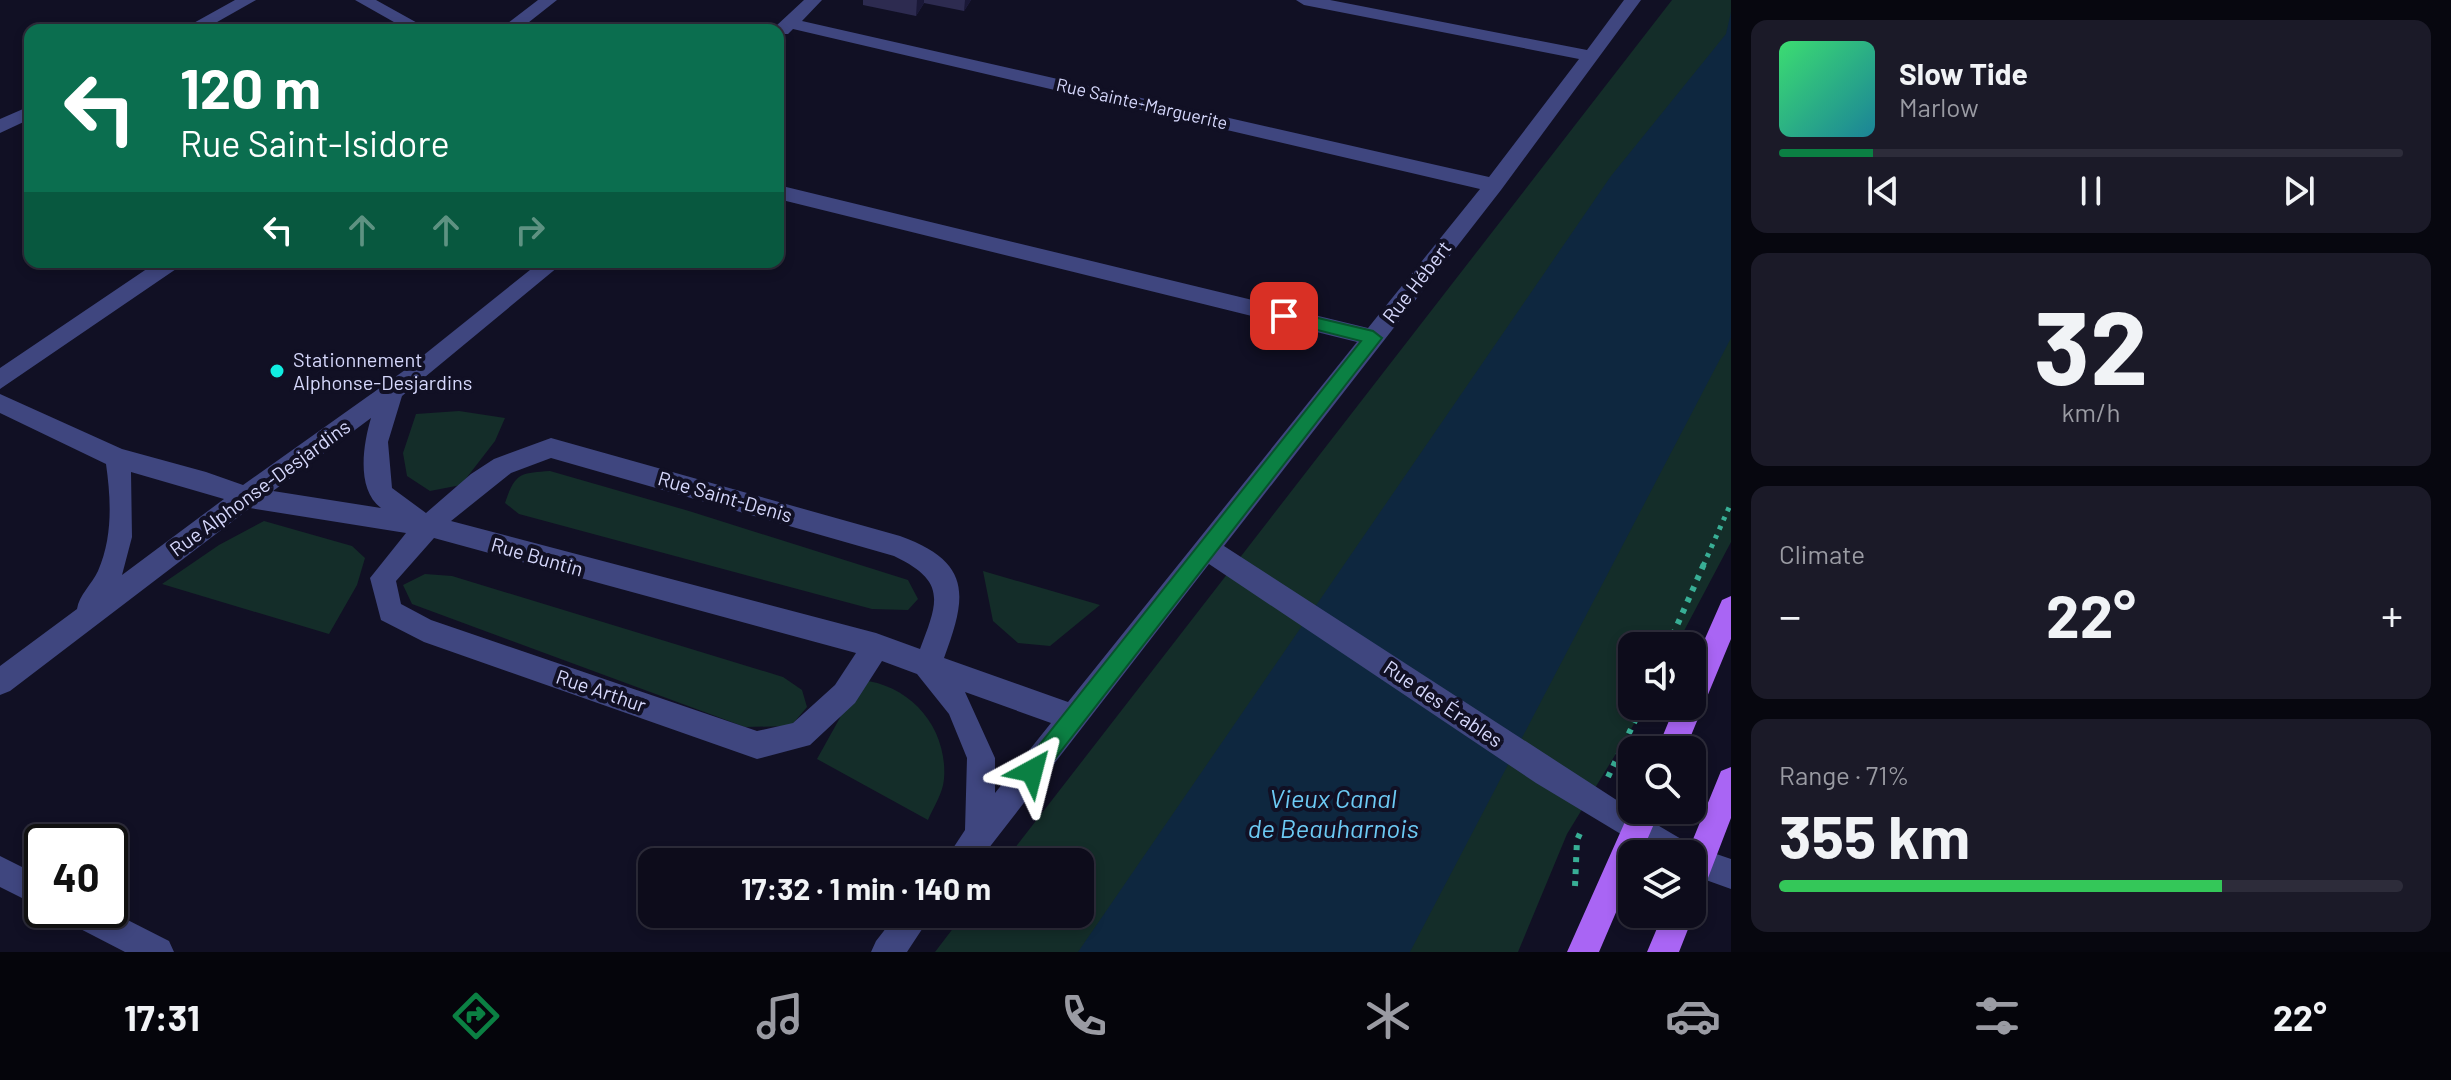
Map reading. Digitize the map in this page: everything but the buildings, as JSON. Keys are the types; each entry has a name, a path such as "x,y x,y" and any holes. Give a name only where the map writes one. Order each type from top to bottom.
{"main road":[{"path":"1706,667 1731,608"},
{"path":"1703,840 1731,781"},
{"path":"1583,952 1639,824"},
{"path":"1663,952 1673,928"}],"street":[{"path":"202,24 248,0"},
{"path":"363,0 409,24"},
{"path":"516,24 549,0"},
{"path":"784,29 814,0"},
{"path":"1304,0 1591,56"},
{"name":"Rue Hébert","path":"971,848 1494,185 1633,0"},
{"name":"Rue Sainte-Marguerite","path":"784,29 1494,185"},
{"path":"0,127 24,115"},
{"path":"784,193 1373,338"},
{"path":"0,380 163,268"},
{"name":"Rue Alphonse-Desjardins","path":"0,682 246,497 392,392 547,268"},
{"path":"392,392 374,442 375,469 381,494 428,526"},
{"name":"Rue Buntin","path":"0,403 117,458 206,482 246,497 428,526 876,646 1074,718"},
{"name":"Rue Saint-Denis","path":"428,526 477,484 532,451 551,448 593,459 900,547 930,562 944,580 948,606 927,666"},
{"path":"68,631 102,591 117,558 123,492 117,458"},
{"name":"Rue Arthur","path":"428,526 383,578 390,611 424,630 757,745 800,735 845,694 876,646"},
{"name":"Rue des Érables","path":"1207,549 1546,773 1618,809"},
{"path":"927,666 959,705 981,758 980,837"},
{"name":"Rue des Érables","path":"1646,824 1664,840"},
{"name":"Rue des Érables","path":"1706,868 1731,874"},
{"path":"0,871 24,884"},
{"path":"111,928 158,952"},
{"path":"887,952 906,928"}],"path":[{"path":"1674,632 1731,503"}],"green space":[{"name":"Vieux Canal de Beauharnois","path":"1672,0 1731,0 1731,542 1683,632 1618,632 1618,720 1636,720 1627,736 1618,736 1618,750 1567,834 1518,952 935,952 953,928 1094,928 1094,848 1015,848"},
{"path":"459,411 505,418 495,441 461,485 430,491 407,476 403,453 416,414"},
{"path":"550,471 908,580 918,599 908,610 872,609 519,514 505,503 520,476"},
{"path":"264,521 352,546 365,558 357,585 329,634 162,584 219,545"},
{"path":"983,571 1100,605 1050,646 1018,643 993,621"},
{"path":"425,574 452,576 783,677 802,690 807,707 791,726 745,727 412,604 403,585"},
{"path":"861,680 896,690 923,712 933,727 944,760 944,779 928,820 817,759"}],"water":[{"name":"Vieux Canal de Beauharnois","path":"1731,12 1731,338 1410,952 1078,952 1611,176 1726,34"}],"place":[{"name":"Stationnement Alphonse-Desjardins","path":"277,371"}],"route":[{"path":"1032,771 1373,338 1284,316"}]}
